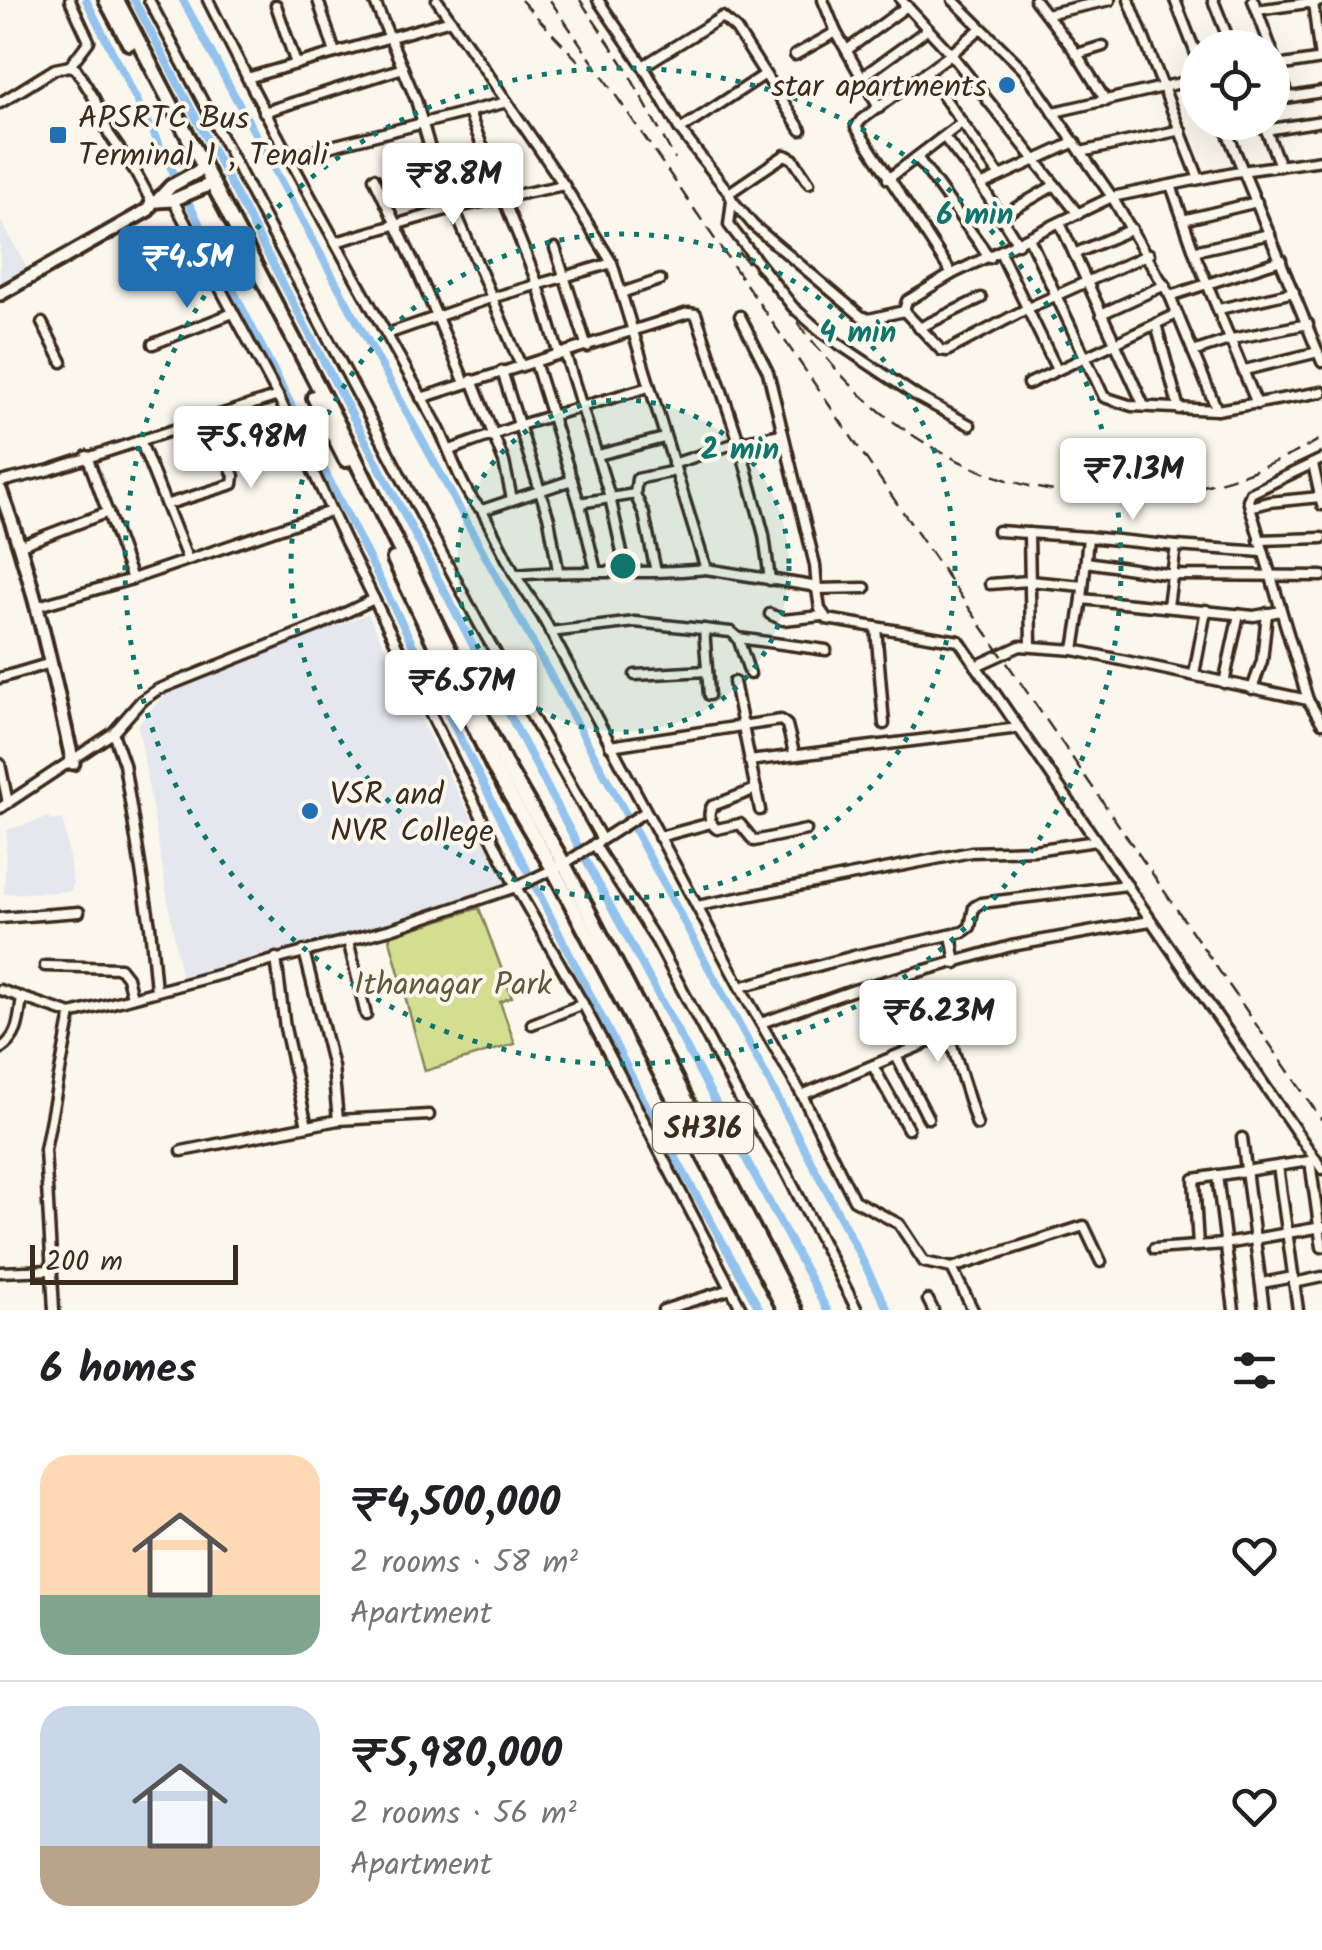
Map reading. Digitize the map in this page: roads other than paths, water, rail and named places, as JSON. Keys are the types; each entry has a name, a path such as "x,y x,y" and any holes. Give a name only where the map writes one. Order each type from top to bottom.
{"main road":[{"name":"SH316","path":"106,0 343,434 504,762 796,1310"},
{"name":"SH316","path":"116,0 198,172"},
{"name":"SH316","path":"559,866 785,1310"}],"street":[{"path":"70,0 89,41 73,68"},
{"path":"150,0 594,844 657,942 740,1098 786,1172 857,1310"},
{"path":"208,0 288,157 450,450 474,504 482,510 515,576 550,632 802,1096 854,1200 899,1224 924,1262 952,1268 1084,1226 1100,1262"},
{"path":"318,0 335,53"},
{"path":"374,0 425,124 433,159 521,366"},
{"path":"437,0 564,184 612,262 706,570"},
{"path":"598,0 680,130 754,226 861,316 870,318 904,311"},
{"path":"823,0 878,108"},
{"path":"954,0 1024,70 1132,228 1170,296 1217,410"},
{"path":"1035,0 1077,54 1106,101"},
{"path":"1046,14 1110,0"},
{"path":"1129,0 1180,128"},
{"path":"1175,0 1187,30"},
{"path":"1214,0 1225,30"},
{"path":"1253,0 1264,30"},
{"path":"1257,10 1317,2 1321,59 1290,64"},
{"path":"846,50 904,3 951,54 1078,214"},
{"path":"276,5 296,64"},
{"path":"643,66 722,16 736,28 802,130"},
{"path":"247,78 451,20"},
{"path":"952,274 856,127 981,28"},
{"path":"862,78 928,29"},
{"path":"795,55 836,32"},
{"path":"1077,54 1102,46"},
{"path":"0,103 54,68 73,68"},
{"path":"73,68 94,98 109,134 155,201"},
{"path":"264,112 403,68"},
{"path":"926,72 1000,176"},
{"path":"680,130 764,76"},
{"path":"1054,112 1180,84"},
{"path":"1290,97 1322,92"},
{"path":"288,157 507,102"},
{"path":"469,113 582,406 610,497 626,571"},
{"path":"1290,124 1322,121"},
{"path":"888,179 960,124"},
{"path":"1081,152 1180,130"},
{"path":"944,137 1018,244"},
{"path":"1185,140 1199,179"},
{"path":"1232,140 1322,362"},
{"path":"1270,140 1280,166"},
{"path":"981,186 1075,142"},
{"path":"809,182 793,159 785,155 731,196 729,226 792,306 821,332 918,397 970,425"},
{"path":"917,157 990,258"},
{"path":"904,311 907,301 952,274 1112,197 1244,170 1322,160"},
{"path":"173,195 198,172"},
{"path":"374,178 494,434 512,498"},
{"path":"336,242 453,208 564,184"},
{"path":"0,294 148,210 155,201 206,185"},
{"path":"1000,217 1055,185"},
{"path":"1171,185 1257,404"},
{"path":"173,195 278,396 374,599 519,885 742,1310"},
{"path":"1183,220 1257,202"},
{"path":"1060,223 1144,406"},
{"path":"1074,254 1132,228"},
{"path":"1194,251 1270,234"},
{"path":"1029,238 1104,397 1144,406 1217,410 1322,392"},
{"path":"555,248 587,347"},
{"path":"1000,252 1057,370"},
{"path":"904,311 941,350 947,351 1028,308 1148,254"},
{"path":"1170,296 1282,260"},
{"path":"387,334 612,262"},
{"path":"620,293 660,280"},
{"path":"1101,314 1164,285"},
{"path":"1219,309 1294,292"},
{"path":"919,328 980,298"},
{"path":"421,398 688,312 696,314 739,442 764,535 770,580"},
{"path":"153,344 233,313"},
{"path":"1028,384 1177,314"},
{"path":"740,316 765,364 815,566 822,616"},
{"path":"42,323 62,362"},
{"path":"1156,324 1179,409"},
{"path":"1193,352 1232,339 1308,324"},
{"path":"1245,370 1318,352"},
{"path":"535,362 596,571"},
{"path":"502,371 540,490 558,570"},
{"path":"450,450 520,425 649,388"},
{"path":"0,482 50,470 278,396"},
{"path":"168,504 234,484 210,417"},
{"path":"656,572 644,514 635,494 637,479 739,442 782,434"},
{"path":"598,455 664,438"},
{"path":"140,440 187,558"},
{"path":"87,456 132,579"},
{"path":"1250,507 1268,502 1321,501 1318,461 1251,493 1250,507 1308,700 1322,723"},
{"path":"482,510 572,480"},
{"path":"0,490 38,606 73,763"},
{"path":"579,504 635,494"},
{"path":"38,606 132,579 332,511"},
{"path":"21,545 108,512"},
{"path":"998,531 1262,552"},
{"path":"1029,533 1031,645"},
{"path":"1074,650 1088,537"},
{"path":"1259,540 1322,538"},
{"path":"1168,606 1176,546"},
{"path":"1086,562 1172,575 1322,576"},
{"path":"515,576 558,570 706,570 818,589 865,588"},
{"path":"990,584 1083,586"},
{"path":"0,764 4,806 113,734 141,701 157,690 320,625 374,599"},
{"path":"1082,599 1239,614 1281,611"},
{"path":"1194,674 1206,610"},
{"path":"770,614 784,620 822,616 959,641 1322,1169"},
{"path":"1224,683 1239,614"},
{"path":"1252,689 1262,661 1267,614"},
{"path":"550,632 635,622 731,632 738,638 750,674"},
{"path":"876,627 884,724"},
{"path":"704,629 709,695"},
{"path":"738,638 826,650"},
{"path":"976,666 1031,645 1074,650 1308,700"},
{"path":"0,678 51,663"},
{"path":"635,675 707,671"},
{"path":"734,682 760,810"},
{"path":"610,746 784,720 794,753"},
{"path":"749,761 1020,728"},
{"path":"113,734 124,764 150,926 156,990"},
{"path":"756,788 712,806 712,823 717,828 740,824 754,842 806,830"},
{"path":"0,990 70,1014 348,940 519,885 559,866 646,812"},
{"path":"659,837 712,823"},
{"path":"696,906 971,852 1034,850 1096,841"},
{"path":"740,987 968,930 974,907 981,903 1127,886"},
{"path":"0,918 80,912"},
{"path":"762,1023 854,990 1018,945 1150,920"},
{"path":"951,935 956,963"},
{"path":"348,940 366,1015"},
{"path":"304,951 333,1067 338,1120"},
{"path":"276,958 285,1028 307,1126"},
{"path":"44,966 120,968 127,976 132,997"},
{"path":"936,994 977,1125"},
{"path":"0,1049 18,1031 22,998"},
{"path":"532,1024 583,1004"},
{"path":"54,1310 45,1150 70,1014"},
{"path":"802,1096 948,1034"},
{"path":"896,1056 928,1118"},
{"path":"873,1066 908,1129"},
{"path":"182,1151 338,1120 429,1115"},
{"path":"1242,1138 1264,1310"},
{"path":"1198,1246 1192,1182 1196,1178 1313,1161"},
{"path":"1313,1161 1322,1248"},
{"path":"1278,1166 1298,1310"},
{"path":"1217,1175 1234,1310"},
{"path":"1154,1249 1226,1244 1321,1228"},
{"path":"952,1268 973,1310"},
{"path":"0,1272 52,1270"},
{"path":"1262,1283 1322,1277"},
{"path":"664,1310 731,1289"},
{"path":"928,1300 933,1310"}],"waterway":[{"path":"86,0 642,1097 760,1310"},
{"path":"134,0 827,1310"},
{"path":"183,0 627,816 888,1310"}],"railway":[{"path":"521,0 583,66"},
{"path":"550,0 1322,1120"},
{"path":"580,0 625,67 675,159"},
{"path":"738,252 833,366 868,401 919,439 973,468 1030,486 1089,495 1148,495 1207,485 1265,466 1322,438"}],"place":[{"name":"star apartments","path":"1007,85"},
{"name":"APSRTC Bus Terminal 1 , Tenali","path":"58,135"},
{"name":"VSR and NVR College","path":"310,811"}],"park label":[{"name":"Ithanagar Park","path":"453,983"}]}
